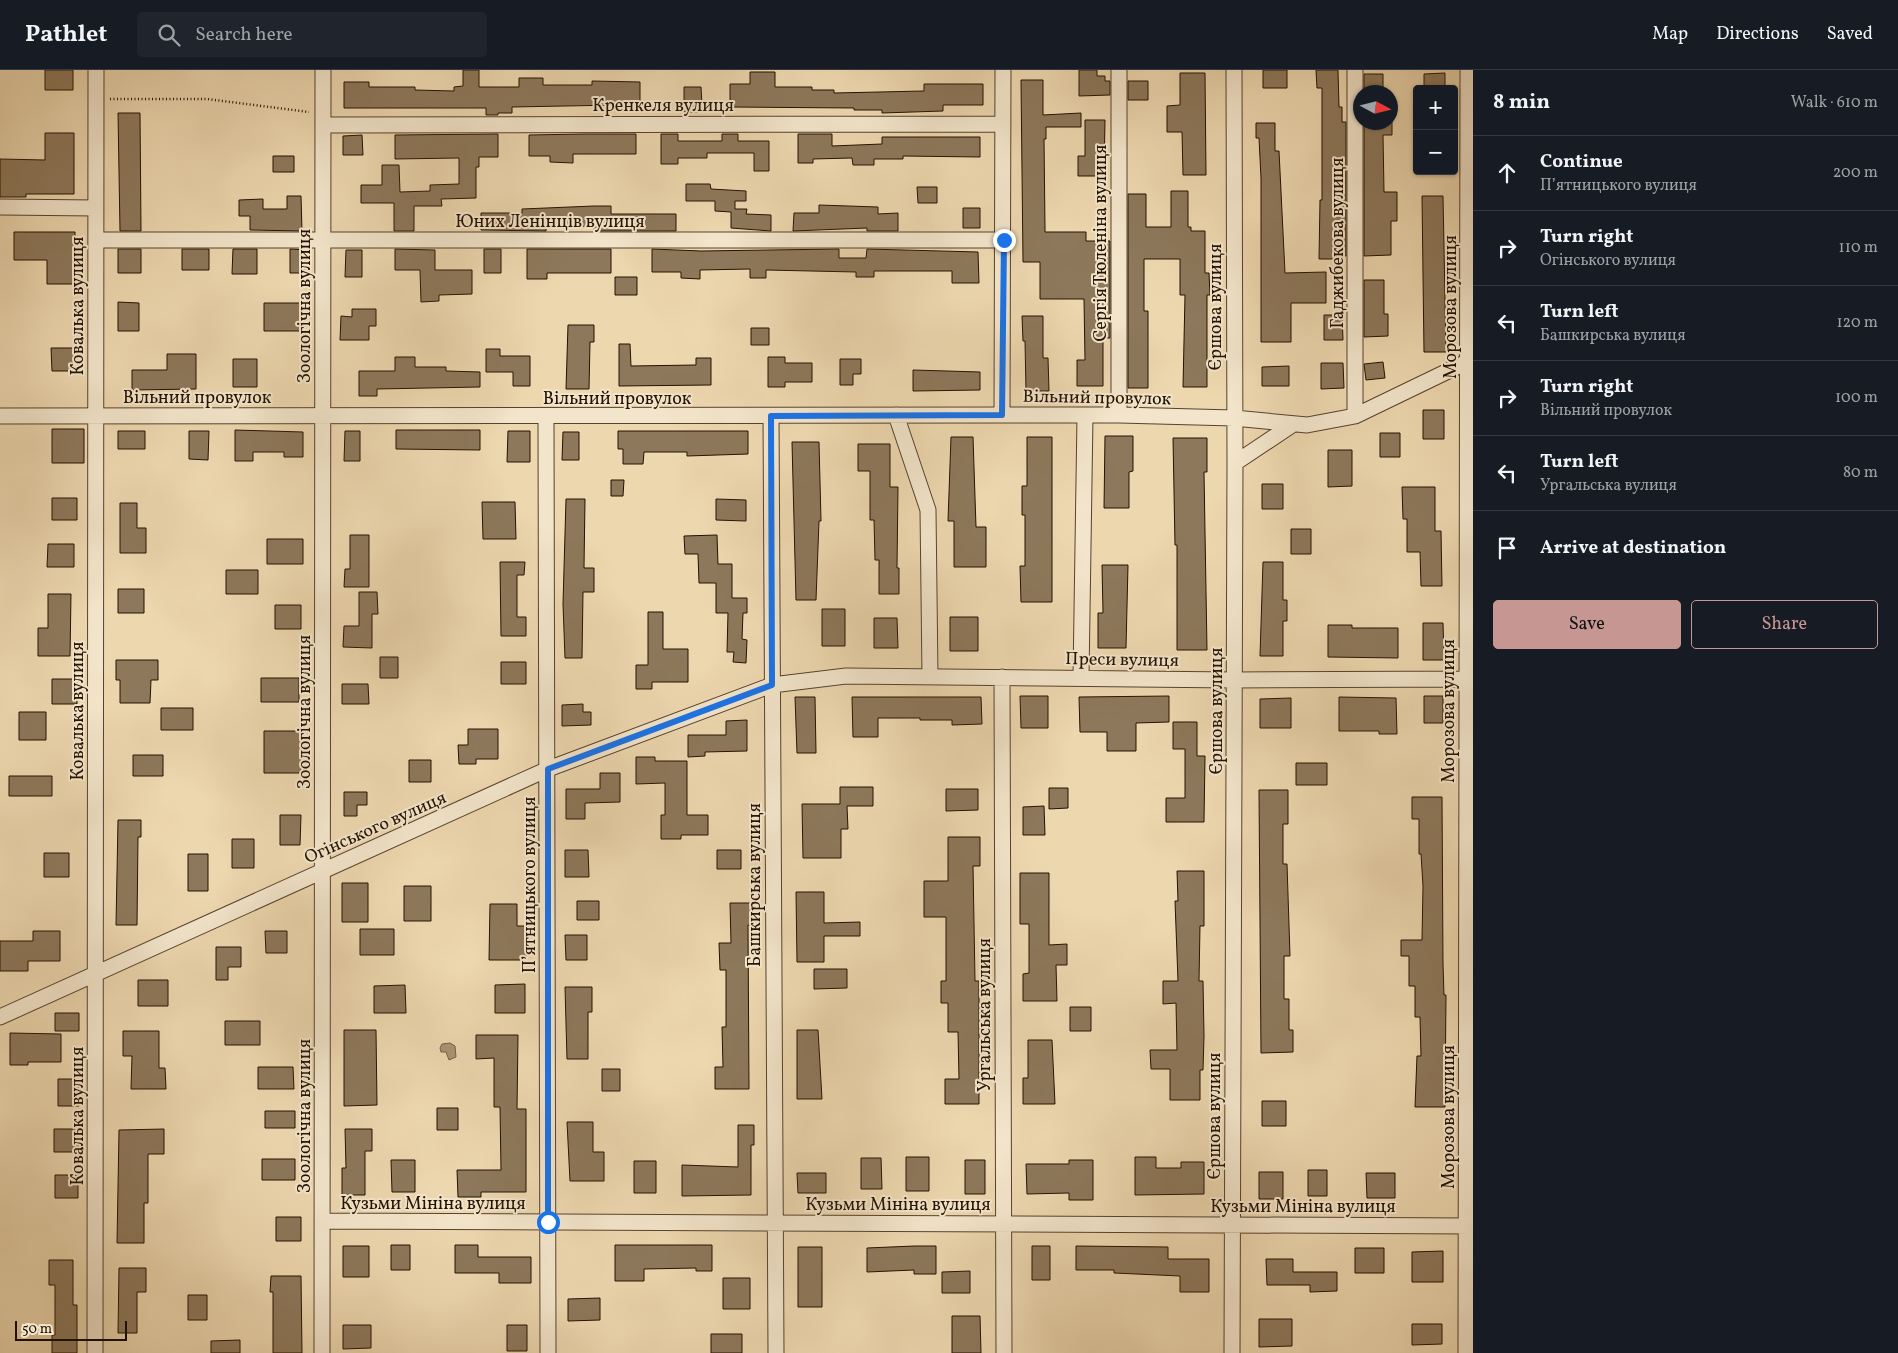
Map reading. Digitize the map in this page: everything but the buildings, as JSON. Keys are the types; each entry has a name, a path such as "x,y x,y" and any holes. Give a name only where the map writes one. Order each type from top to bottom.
{"street":[{"name":"Ковалька вулиця","path":"95,1353 96,70"},
{"name":"Зоологічна вулиця","path":"322,1353 323,70"},
{"path":"1002,415 1003,70"},
{"name":"Сергія Тюленіна вулиця","path":"1119,70 1119,416"},
{"name":"Єршова вулиця","path":"1232,1353 1236,463 1234,418 1234,70"},
{"name":"Гаджибекова вулиця","path":"1355,70 1355,416"},
{"name":"Морозова вулиця","path":"1466,1353 1470,1226 1471,360 1468,70"},
{"name":"Кренкеля вулиця","path":"323,119 1003,124"},
{"path":"0,207 96,208"},
{"name":"Юних Ленінців вулиця","path":"96,240 1004,240"},
{"path":"1234,418 1307,425 1355,416 1471,360"},
{"path":"896,415 928,510 930,677"},
{"name":"Вільний провулок","path":"0,416 546,417 1002,415 1234,418"},
{"name":"Башкирська вулиця","path":"771,416 776,1353"},
{"path":"1081,677 1085,416"},
{"name":"П’ятницького вулиця","path":"546,417 548,1353"},
{"path":"1236,463 1292,424"},
{"name":"Преси вулиця","path":"772,685 846,676 1234,680 1470,679"},
{"name":"Ургальська вулиця","path":"1002,677 1004,1353"},
{"name":"Огінського вулиця","path":"0,1016 548,769 772,685"},
{"name":"Кузьми Мініна вулиця","path":"322,1221 1470,1226"}],"path":[{"path":"96,99 207,98 323,119"}],"shaded area":[{"path":"450,1043 455,1046 456,1057 449,1060 446,1052 441,1052 440,1048 442,1044"}],"route":[{"path":"548,1222 548,769 772,685 771,416 1002,415 1004,240"}]}
